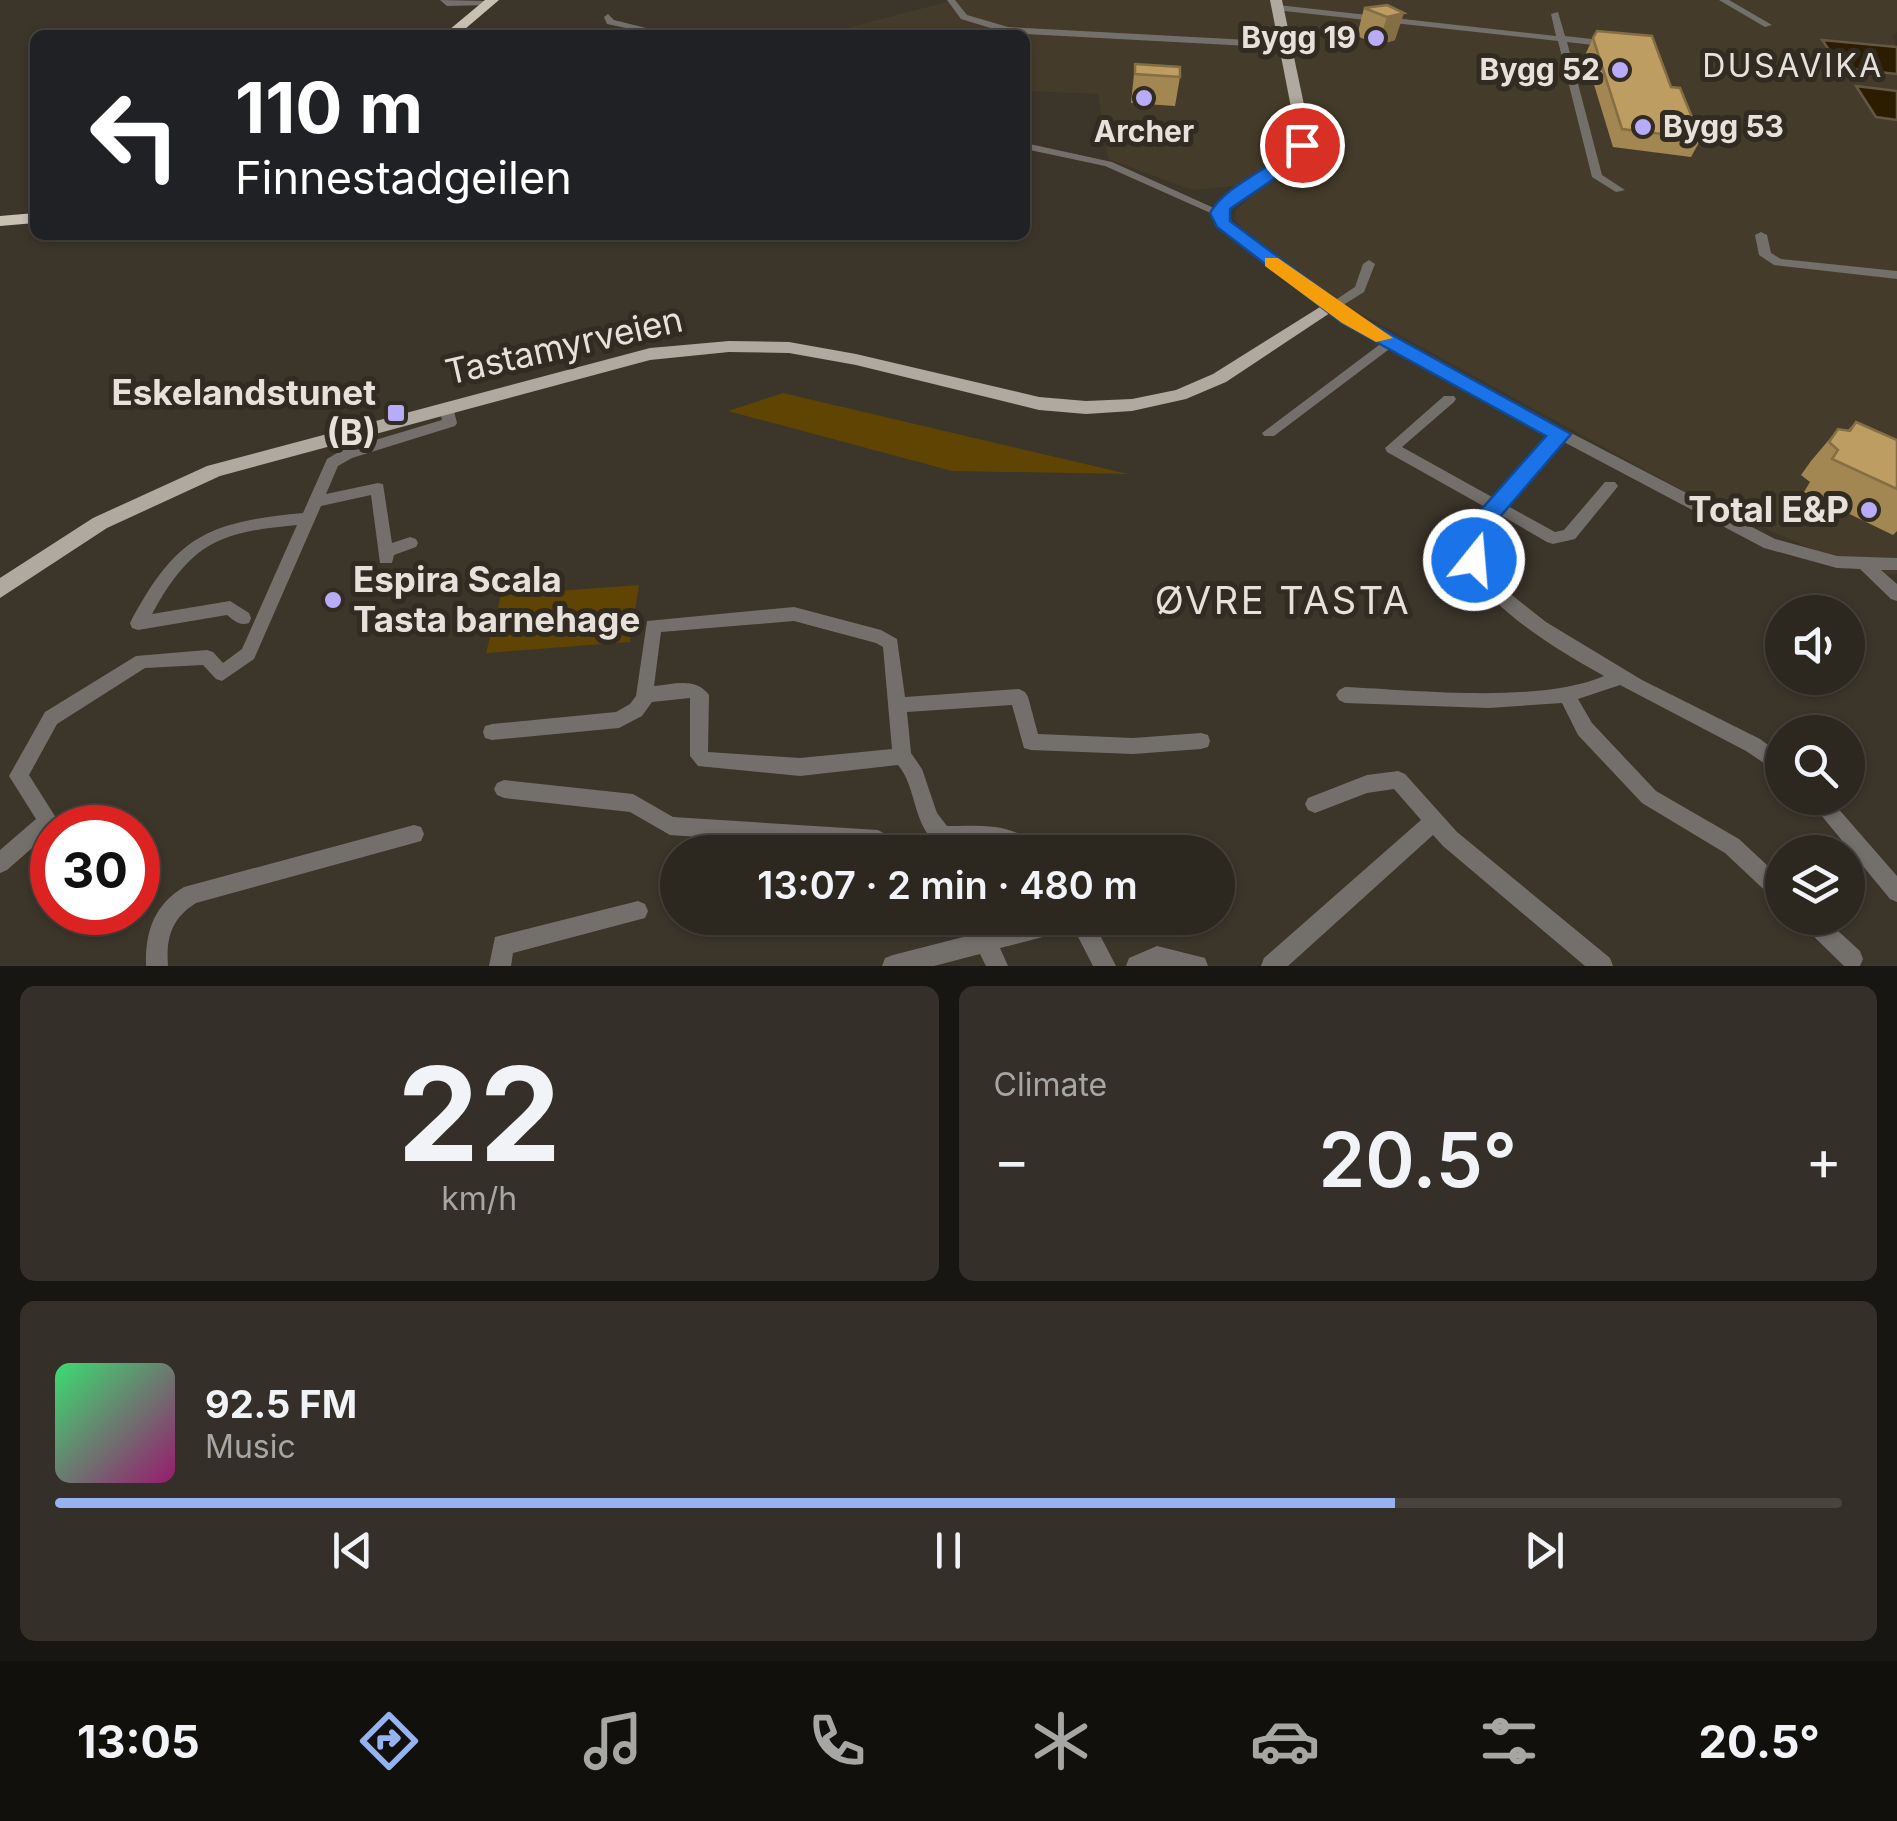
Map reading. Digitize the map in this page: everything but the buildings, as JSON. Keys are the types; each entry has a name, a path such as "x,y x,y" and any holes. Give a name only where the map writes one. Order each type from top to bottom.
{"highway":[{"path":"456,30 491,2"},
{"path":"0,221 30,218"}],"main road":[{"path":"1277,4 1304,130 1302,145 1288,162 1221,209 1229,229 1331,307"},
{"name":"Tastamyrveien","path":"0,590 42,558 151,496 214,471 650,354 702,347 809,350 1040,406 1110,408 1167,398 1213,381 1331,307"}],"street":[{"path":"444,0 447,4 491,2"},
{"path":"934,4 949,0 964,16 1007,30"},
{"path":"1552,0 1595,172 1604,184 1620,190"},
{"path":"1724,0 1768,26"},
{"path":"1277,4 1560,33 1619,45"},
{"path":"608,17 610,22 647,30"},
{"path":"1030,31 1286,46"},
{"path":"1030,147 1100,162 1192,201 1221,209"},
{"path":"1761,235 1766,254 1778,262 1897,274"},
{"path":"1369,264 1360,290 1331,307 1770,544 1803,555 1866,566 1897,564"},
{"path":"1269,433 1391,342"},
{"path":"1448,399 1392,448 1548,536 1564,538 1610,486"},
{"path":"0,863 48,821 19,776 51,718 142,662 207,656 222,674 236,663 256,640 334,460 450,423 446,407"},
{"path":"1560,434 1476,528 1472,540 1474,560 1488,583 1520,616 1765,754"},
{"path":"243,618 230,608 170,614 138,623 164,573 180,555 220,531 311,510 378,488 386,555 410,543"},
{"path":"1866,566 1897,594"},
{"path":"492,732 619,720 636,710 646,696 653,626 794,614 888,640 902,756 918,772 924,810 934,835"},
{"path":"1346,695 1568,697 1605,687 1622,676"},
{"path":"646,696 692,690 700,695 699,756 719,763 800,767 902,756"},
{"path":"898,705 1019,697 1031,742 1133,746 1201,741"},
{"path":"1568,697 1596,744 1649,797 1732,846 1765,877"},
{"path":"1315,804 1367,784 1398,780 1432,822 1602,966"},
{"path":"504,789 633,803 670,826 804,835"},
{"path":"1831,815 1897,892"},
{"path":"1272,966 1432,822"},
{"path":"157,966 155,945 161,923 174,904 191,894 414,834"},
{"path":"500,966 503,944 638,912"},
{"path":"893,966 1018,935"},
{"path":"1088,935 1106,966"},
{"path":"1827,935 1852,959"},
{"path":"987,944 996,966"},
{"path":"1137,966 1157,956 1198,966"}],"shaded area":[{"path":"954,0 1897,0 1897,32 1892,36 1897,47 1824,40 1842,68 1897,74 1897,91 1857,86 1876,117 1897,120 1897,574 1872,576 1695,497 1337,301 1240,226 1234,219 1236,210 1251,196 1236,186 1192,190 1108,159 1098,94 1030,91 1030,30 839,30"},
{"path":"1822,40 1897,47 1897,74 1842,68"},
{"path":"1856,86 1897,91 1897,120 1876,117"},
{"path":"783,393 1128,474 952,471 728,411"},
{"path":"639,585 630,642 486,653 501,595"}],"slow traffic":[{"path":"1272,262 1349,319 1383,338"}],"place":[{"name":"Bygg 19","path":"1376,38"},
{"name":"Bygg 52","path":"1620,70"},
{"name":"Archer","path":"1144,98"},
{"name":"Bygg 53","path":"1643,127"},
{"name":"Eskelandstunet (B)","path":"396,413"},
{"name":"Total E&P","path":"1869,510"},
{"name":"Espira Scala Tasta barnehage","path":"333,600"}],"district":[{"name":"DUSAVIKA","path":"1793,66"},
{"name":"ØVRE TASTA","path":"1283,601"}],"route":[{"path":"1302,145 1288,162 1223,206 1218,213 1223,224 1349,319 1560,434 1476,528 1472,540 1474,560"}]}
